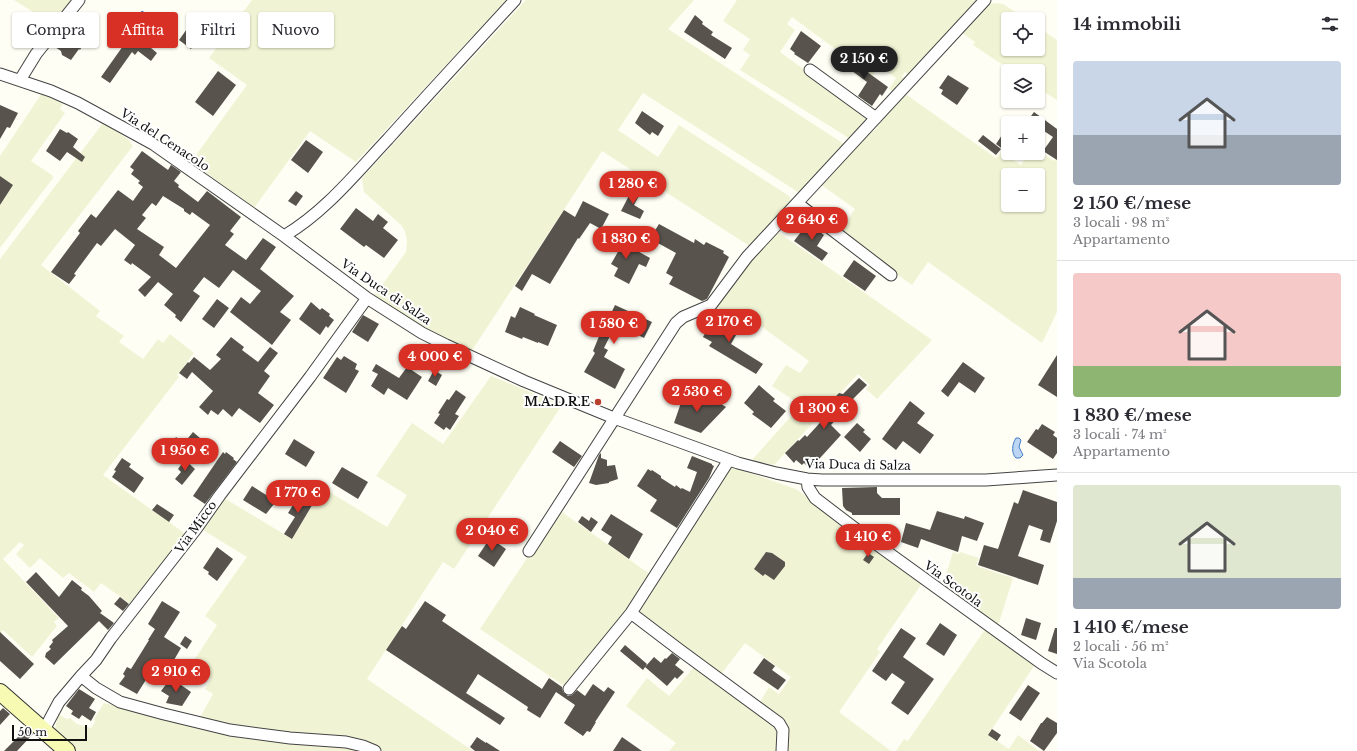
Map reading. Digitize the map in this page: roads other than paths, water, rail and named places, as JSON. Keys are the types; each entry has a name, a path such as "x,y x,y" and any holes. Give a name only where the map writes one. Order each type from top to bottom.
{"street":[{"path":"20,80 36,54 79,0"},
{"path":"284,236 296,230 320,210 515,0"},
{"path":"529,551 676,323 683,317 711,305 747,256 985,0"},
{"path":"810,70 876,118"},
{"name":"Via del Cenacolo","path":"0,74 51,91 78,103 153,144 284,236"},
{"path":"797,203 891,275"},
{"name":"Via Duca di Salza","path":"284,236 366,298 422,333 524,381 614,418 729,460 758,469 807,479 986,480 1057,476"},
{"name":"Via Micco","path":"44,730 59,702 96,660 196,529 310,377 366,298"},
{"path":"569,689 631,613 729,460"},
{"name":"Via Scotola","path":"807,479 808,487 815,498 941,591 1057,673"},
{"path":"631,613 779,723 783,730 782,751"},
{"path":"81,676 96,688 120,702 164,714 237,731 290,738 346,742 363,746 375,751"},
{"path":"0,692 68,751"}],"water":[{"path":"1016,438 1021,440 1019,447 1023,455 1020,458 1016,458 1014,456 1013,451"}],"place":[{"name":"M.A.D.R.E","path":"598,402"}]}
